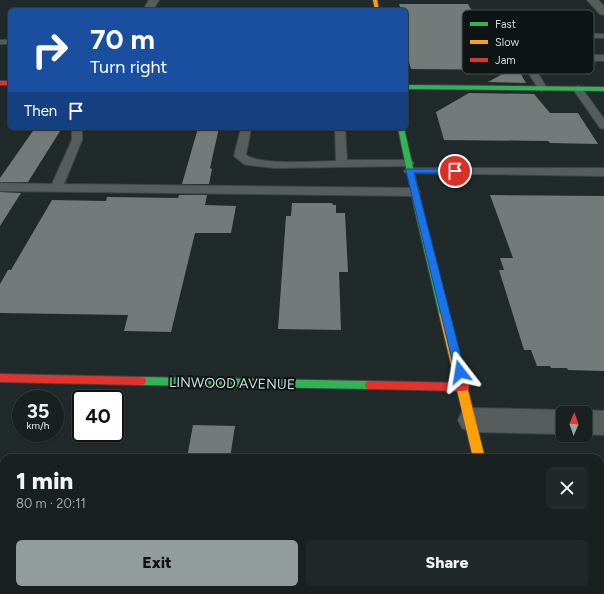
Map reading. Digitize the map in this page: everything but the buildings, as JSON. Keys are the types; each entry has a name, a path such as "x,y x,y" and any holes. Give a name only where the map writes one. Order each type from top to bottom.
{"street":[{"path":"592,0 604,12"},
{"path":"408,87 604,89"},
{"path":"401,130 414,192 464,388 478,454"},
{"name":"LINWOOD AVENUE","path":"0,378 464,388"},
{"path":"471,420 556,422"},
{"path":"592,422 604,422"}],"lane":[{"path":"594,35 604,36"},
{"path":"594,41 604,53"},
{"path":"594,58 604,58"},
{"path":"533,74 542,88"},
{"path":"578,89 604,126"},
{"path":"56,188 77,140 77,130"},
{"path":"246,130 240,156 248,162 275,164 342,164 604,172"},
{"path":"340,130 342,164"},
{"path":"0,187 414,192"}],"traffic: fast":[{"path":"408,87 604,89"},
{"path":"401,130 444,314"},
{"path":"141,381 370,385"}],"traffic: slow":[{"path":"375,0 377,8"},
{"path":"444,314 478,454"}],"traffic: jam":[{"path":"0,83 8,83"},
{"path":"0,378 141,381"},
{"path":"370,385 464,387"}],"route":[{"path":"455,171 410,171 460,372"}]}
